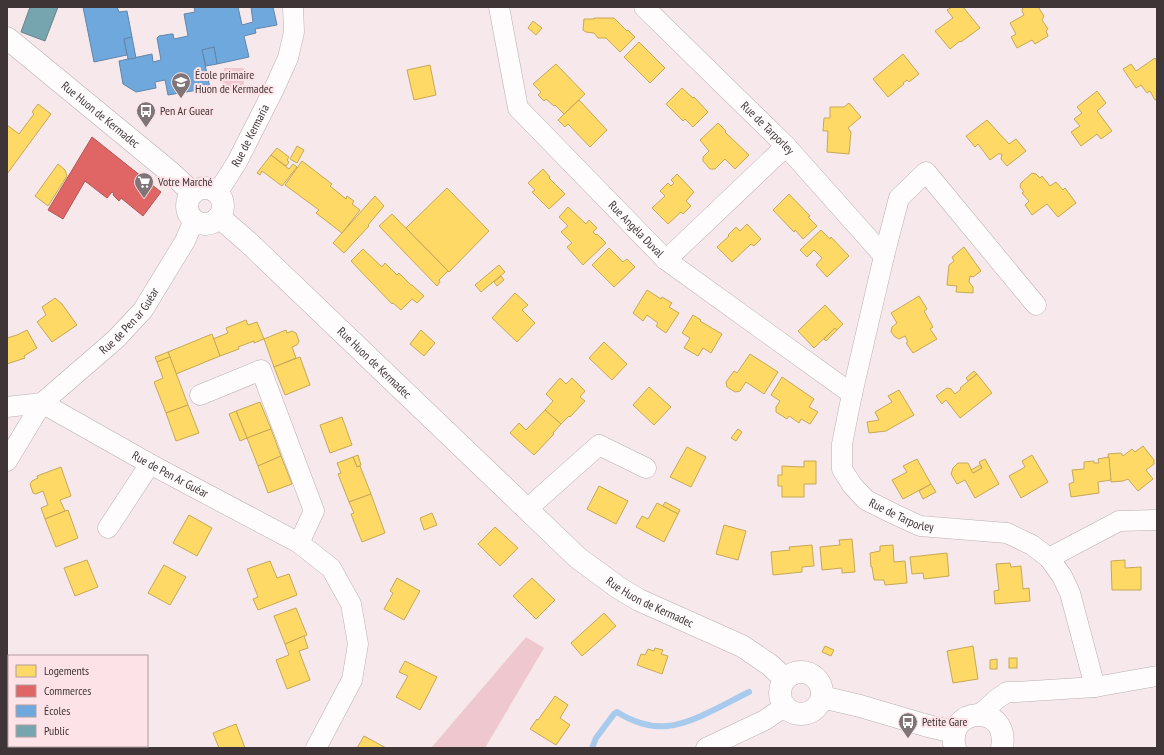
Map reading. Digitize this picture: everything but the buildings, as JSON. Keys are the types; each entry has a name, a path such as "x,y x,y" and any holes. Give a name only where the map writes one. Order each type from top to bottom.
{"street":[{"name":"Rue de Kermaria","path":"218,192 237,162 288,58 294,32 293,7"},
{"name":"Rue Angéla Duval","path":"499,7 518,108 666,260 852,394"},
{"name":"Rue de Tarporley","path":"644,7 786,146 884,256"},
{"name":"Rue Huon de Kermadec","path":"7,38 170,172 193,193"},
{"path":"666,260 786,146"},
{"name":"Rue de Tarporley","path":"1036,305 926,172 898,198 852,394 842,444 842,469 852,485 866,500 920,526 1007,533 1032,544 1049,558 1062,576 1070,593 1095,687"},
{"path":"205,188 218,192 222,198 223,205 219,217 214,222 208,224 201,224 194,220 189,214 187,207 188,199 193,193 198,189 205,188"},
{"name":"Rue Huon de Kermadec","path":"219,217 248,242 578,558 619,588 639,600 742,646 770,665 785,678"},
{"name":"Rue de Pen ar Guéar","path":"42,403 116,339 143,310 185,241 194,220"},
{"path":"200,396 261,370 314,511 299,543"},
{"path":"7,407 42,403"},
{"path":"7,461 42,403"},
{"name":"Rue de Pen Ar Guéar","path":"42,403 150,464 299,543 331,568 351,604 358,644 352,680 316,748"},
{"path":"527,509 599,445 646,468"},
{"path":"108,528 150,464"},
{"path":"1049,558 1119,521 1157,520"},
{"path":"794,673 805,673 815,677 821,686 822,697 816,708 806,714 794,714 784,706 780,697 780,687 785,678 794,673"},
{"path":"980,714 996,699 1007,692 1095,687 1157,676"},
{"path":"822,697 920,723 955,740 958,724 964,719 972,715 980,714 988,716 1000,726 1004,740 1002,748"},
{"path":"706,748 765,720 784,706"}],"shaded area":[{"path":"224,68 244,68 244,83 236,94 222,93"},
{"path":"526,637 544,648 485,748 431,748"}],"waterway":[{"path":"592,748 596,738 617,712 641,723 654,726 667,726 698,717 749,692"}],"place":[{"name":"École primaire Huon de Kermadec","path":"181,99"},
{"name":"Pen Ar Guear","path":"146,128"},
{"name":"Votre Marché","path":"144,199"},
{"name":"Petite Gare","path":"908,739"}]}
